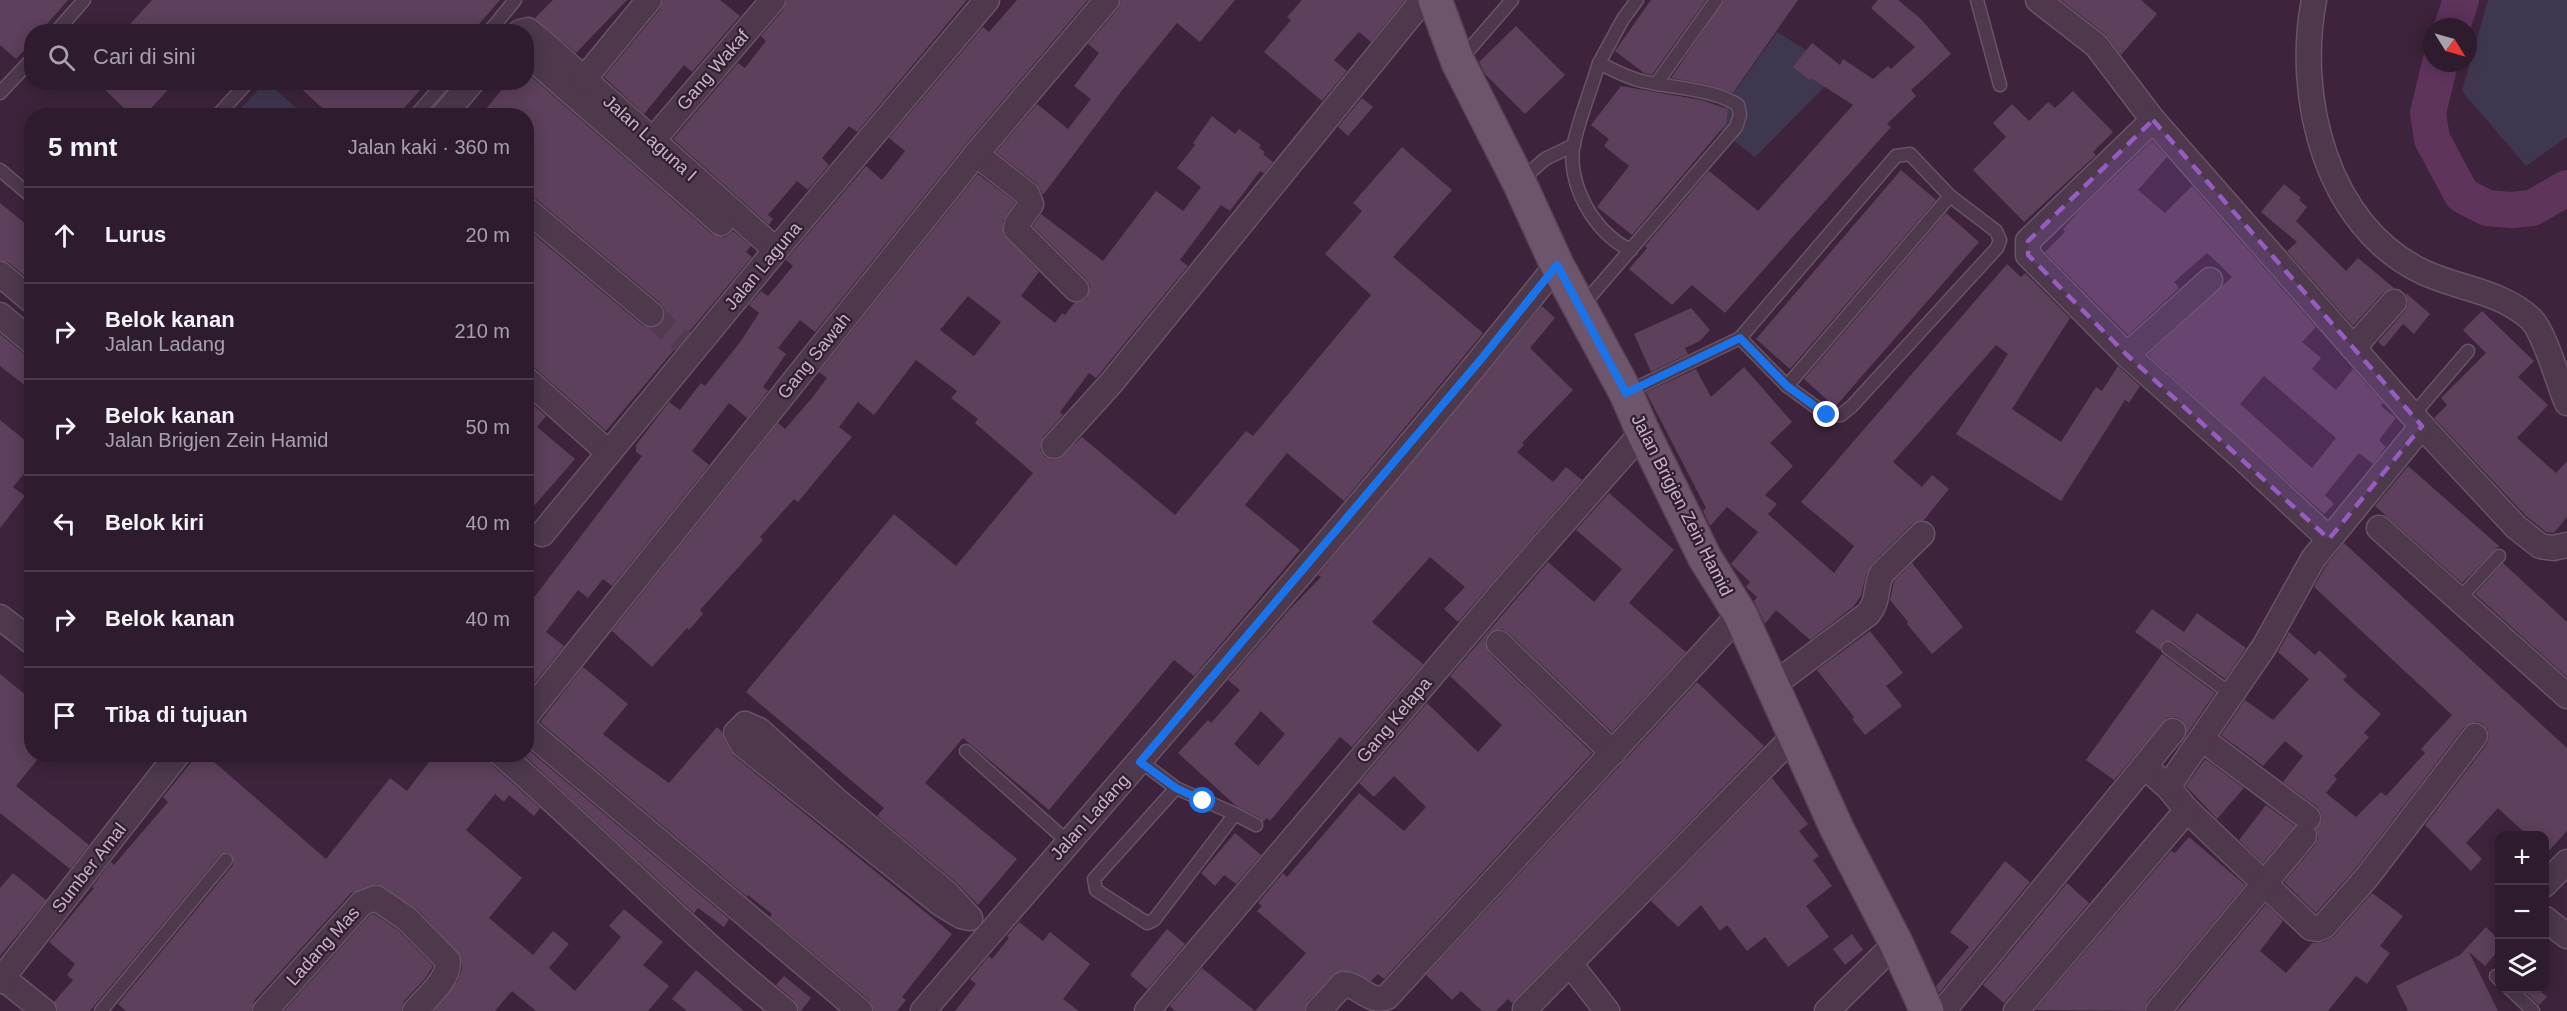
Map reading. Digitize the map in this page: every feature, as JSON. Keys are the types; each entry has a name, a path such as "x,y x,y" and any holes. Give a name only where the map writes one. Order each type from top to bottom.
{"main road":[{"name":"Jalan Brigjen Zein Hamid","path":"1435,0 1458,62 1519,182 1557,265 1626,393 1705,558 1740,614 1837,829 1896,943 1927,1011"}],"street":[{"path":"584,78 649,0"},
{"name":"Gang Wakaf","path":"653,140 773,0"},
{"name":"Jalan Laguna","path":"542,534 609,453 688,346 771,256 987,0"},
{"name":"Gang Sawah","path":"534,706 976,154 1107,0"},
{"path":"1054,447 1112,382 1423,0"},
{"path":"2038,0 2096,45 2153,120 2352,348 2417,421 2526,536 2540,546 2553,548 2567,545"},
{"path":"2314,0 2309,28 2308,71 2320,143 2336,184 2358,218 2383,244 2403,260 2423,272 2498,297 2520,309 2534,322 2567,403"},
{"name":"Jalan Laguna I","path":"534,34 653,140 771,256"},
{"path":"534,48 771,256"},
{"path":"450,108 465,90"},
{"path":"463,108 477,90"},
{"path":"2153,120 2028,241 2028,255 2127,355 2240,455 2329,539"},
{"path":"976,154 1027,194 1031,204 1015,226 1016,229 1076,289"},
{"path":"534,216 651,314"},
{"name":"Jalan Ladang","path":"923,1011 1140,762 1475,367 1557,265"},
{"path":"0,274 24,294"},
{"path":"2127,355 2211,280"},
{"path":"2352,348 2394,302"},
{"path":"0,315 24,335"},
{"path":"534,386 609,453"},
{"path":"2168,786 2264,647 2313,559 2417,421"},
{"name":"Gang Kelapa","path":"1147,1011 1505,589 1643,432"},
{"path":"2379,528 2567,696"},
{"path":"1772,686 1868,614 1878,598 1878,581 1882,573 1922,534"},
{"path":"1318,1011 1343,984 1350,984 1375,999 1381,1000 1387,997 1740,614"},
{"path":"0,617 24,636"},
{"path":"1499,643 1613,753"},
{"path":"1943,1011 2173,730"},
{"path":"1525,1009 1571,965 1795,735"},
{"path":"534,736 860,1011"},
{"path":"2145,767 2168,786 2187,810 2311,928 2318,929 2324,926 2367,877 2475,736"},
{"path":"2157,1011 2266,883 2306,827 2202,739"},
{"name":"Sumber Amal","path":"1,980 169,762"},
{"path":"510,762 746,979 785,1011"},
{"path":"779,762 830,806 948,894 970,918 990,932"},
{"path":"2016,1011 2187,810"},
{"path":"2549,880 2567,862"},
{"name":"Ladang Mas","path":"265,1011 362,903 376,898 407,919 448,961 448,968 441,980 415,1011"},
{"path":"2549,922 2567,936"},
{"path":"1827,1011 1896,943"},
{"path":"1571,965 1607,1011"},
{"path":"1,980 44,1011"}],"lane":[{"path":"63,24 84,0"},
{"path":"496,24 515,0"},
{"path":"1458,62 1512,0"},
{"path":"1631,250 1616,244 1605,234 1585,205 1575,172 1574,145 1599,63 1623,19 1637,0"},
{"path":"1656,84 1716,0"},
{"path":"1977,0 2000,85"},
{"path":"1580,308 1739,123 1738,105 1733,101 1636,80 1599,63"},
{"path":"0,93 24,67"},
{"path":"225,108 241,90"},
{"path":"422,108 438,90"},
{"path":"1519,182 1545,159 1574,145"},
{"path":"1626,393 1740,338 1896,156 1910,154 1950,196 1996,231 2000,240 1997,248 1852,406 1841,415 1827,415 1787,386 1740,338"},
{"path":"0,170 24,190"},
{"path":"1787,386 1950,196"},
{"path":"2417,421 2468,351"},
{"path":"2460,598 2499,556"},
{"path":"2168,648 2232,695"},
{"path":"966,751 1068,842"},
{"path":"1140,762 1176,788 1256,825"},
{"path":"1176,788 1094,879 1096,890 1139,920 1147,923 1154,920 1235,814"},
{"path":"101,1011 226,860"},
{"path":"2514,993 2533,1011"}],"highlighted area":[{"path":"2153,120 2422,426 2329,539 2127,355 2028,255 2028,241"}],"shaded area":[{"path":"2488,0 2567,0 2567,137 2526,166 2462,91 2467,72 2477,72 2477,38"},
{"path":"1777,32 1840,71 1755,157 1712,124"},
{"path":"258,90 276,90 296,108 241,108"}],"building":[{"path":"0,0 68,0 47,24 24,24 24,50 16,59 0,45"},
{"path":"152,0 500,0 479,24 130,24"},
{"path":"553,0 627,0 576,53 535,18"},
{"path":"663,0 720,0 740,16 692,72 684,65 644,114 604,77 660,9"},
{"path":"787,0 967,0 857,132 849,126 822,158 829,165 808,190 797,181 768,215 773,219 769,225 673,139 738,63 745,68 766,41 761,36 784,9"},
{"path":"1017,0 1088,0 965,145 815,332 800,320 778,348 786,354 763,387 768,391 747,418 729,403 692,451 709,465 612,586 603,579 588,598 578,590 546,632 564,646 534,683 534,598 642,456 636,452 636,445 669,402 680,410 701,383 705,386 741,341 759,313 749,305 761,291 768,296 793,266 786,260 866,166 882,180 905,151 889,138 983,27 989,32"},
{"path":"1121,0 1235,0 1200,42 1177,23 1124,88 1043,195 1036,183 996,152 1037,104 1068,129 1091,99 1074,86 1099,53 1088,44 1118,9"},
{"path":"1302,0 1405,0 1371,42 1359,32 1334,60 1347,71 1322,101 1264,52 1291,20 1287,17"},
{"path":"1651,0 1706,0 1652,75 1644,73 1615,51"},
{"path":"1724,0 1798,0 1733,93 1705,84 1671,78"},
{"path":"1878,0 1898,0 1921,19 1951,54 1911,90 1916,96 1887,124 1891,127 1725,313 1692,285 1672,305 1629,269 1647,248 1645,246 1709,171 1758,211 1853,105 1811,78 1810,80 1793,67 1812,43 1840,65 1843,59 1873,79 1888,66 1891,69 1915,47 1871,8"},
{"path":"2061,0 2141,0 2157,14 2121,55 2105,34"},
{"path":"1516,26 1565,75 1525,114 1485,74 1479,62"},
{"path":"534,79 712,234 725,237 733,231 751,246 746,252 752,257 606,431 534,368 534,235 642,325 649,328 661,324 665,317 665,310 660,303 534,198 534,108 487,108 501,90 534,90"},
{"path":"1621,86 1701,100 1728,109 1726,124 1632,235 1597,207 1629,166 1604,146 1609,139 1591,125"},
{"path":"105,90 168,90 151,108 124,108"},
{"path":"303,90 420,90 404,108 322,108"},
{"path":"2073,91 2113,132 2093,152 2096,155 2024,222 1973,170 2006,137 1993,123 2012,104 2029,121 2048,102 2055,108"},
{"path":"1362,98 1373,107 1348,136 1338,127"},
{"path":"1212,116 1235,134 1239,129 1261,145 1259,148 1265,152 1263,154 1273,162 1264,173 1260,171 1230,211 1221,205 1180,260 1188,266 1096,378 1089,373 1060,412 1063,415 1043,437 1040,450 1045,457 1052,460 1059,459 1082,437 1175,515 1246,431 1253,436 1371,295 1325,254 1362,211 1353,203 1402,147 1452,190 1393,257 1483,333 1344,501 1287,453 1245,505 1300,550 1194,676 1174,660 1049,810 963,738 925,783 1017,859 978,905 957,883 877,816 884,808 746,692 894,514 956,566 1033,473 975,423 978,419 951,398 957,391 916,360 874,415 858,402 839,427 852,437 798,502 794,499 760,537 763,540 700,610 703,614 689,630 687,628 652,667 612,631 778,423 785,429 812,398 827,378 819,372 978,174 1015,202 1003,221 1003,234 1039,272 1021,296 1055,323 1062,313 1065,315 1074,303 1086,299 1090,286 1086,279 1033,226 1041,214 1103,261 1156,191 1183,211 1201,187 1177,168 1195,145 1193,143","holes":["968,296 1001,322 974,356 940,330"]},
{"path":"2152,141 2167,157 2138,190 2165,213 2192,186 2316,327 2302,342 2321,358 2312,369 2336,390 2353,369 2383,403 2381,406 2396,418 2379,440 2386,447 2373,464 2359,453 2325,495 2334,504 2324,514 2148,355 2232,277 2207,253 2174,282 2179,288 2128,335 2045,252 2065,232 2063,229","holes":["2264,376 2336,438 2312,468 2240,404"]},
{"path":"1901,170 1936,200 1790,369 1756,339"},
{"path":"2284,184 2301,198 2299,200 2307,207 2296,221 2346,271 2358,258 2394,288 2383,293 2353,326 2287,251 2297,242 2261,212"},
{"path":"0,203 24,222 24,275 9,263 0,260"},
{"path":"1946,213 1979,242 1835,407 1804,379"},
{"path":"2007,264 2021,277 2025,273 2070,318 2012,409 2061,442 2096,387 2102,391 2118,366 2140,386 2129,403 2125,400 2061,501 1956,434 2008,354 1996,345 1893,462 1922,487 1932,475 1949,489 1924,520 1912,524 1872,563 1866,575 1861,596 1853,607 1810,640 1776,610 1765,624 1754,601 1757,597 1746,587 1750,582 1731,564 1758,532 1727,507 1710,526 1703,511 1706,508 1646,392 1696,369 1711,397 1744,367 1792,422 1770,443 1793,466 1765,495 1777,504 1768,514 1834,573 1854,546 1801,502"},
{"path":"2406,293 2430,314 2414,334 2403,324 2384,347 2378,342 2405,311 2408,304"},
{"path":"1542,306 1555,318 1530,348 1573,390 1522,443 1524,445 1517,452 1553,482 1566,467 1582,480 1458,622 1444,609 1465,587 1430,557 1372,622 1423,664 1352,747 1340,737 1270,821 1267,818 1263,822 1260,818 1235,805 1178,753 1208,720 1211,723 1240,690 1228,680 1321,577 1318,575","holes":["1261,711 1285,734 1258,766 1234,744"]},
{"path":"1691,308 1710,330 1700,341 1685,348 1688,354 1651,372 1634,334"},
{"path":"2482,311 2534,361 2518,377 2548,405 2517,438 2556,473 2567,461 2567,517 2554,533 2546,532 2526,516 2434,418 2447,405 2441,398 2486,353 2463,330"},
{"path":"0,334 24,353 24,385 0,366"},
{"path":"534,406 546,416 537,427 575,459 534,506"},
{"path":"0,420 24,440 24,474 13,487 24,497 0,528"},
{"path":"2408,466 2499,546 2462,583 2375,506"},
{"path":"1609,493 1674,550 1629,603 1686,652 1612,732 1509,633 1502,629 1489,633 1485,640 1489,653 1592,753 1384,979 1378,974 1371,981 1354,972 1338,971 1308,1001 1304,1011 1255,1011 1306,953 1257,911 1262,906 1258,903 1283,873 1287,877 1359,793 1404,831 1426,807 1394,776 1374,797 1359,783 1427,703 1478,752 1502,725 1450,676 1548,562 1594,602 1622,569 1576,530"},
{"path":"2344,543 2567,748 2567,831 2549,851 2549,831 2523,831 2498,808 2466,843 2482,859 2471,871 2425,825 2487,744 2488,730 2483,724 2476,722 2464,727 2356,868 2316,913 2284,882 2315,845 2318,838 2316,829 2322,820 2317,807 2283,782 2303,756 2285,741 2263,766 2221,735 2245,700 2273,720 2309,679 2278,652 2289,632 2315,655 2319,650 2347,676 2343,680 2381,714 2364,733 2369,737 2334,776 2337,779 2326,793 2356,817 2381,792 2386,796 2425,753 2421,749 2452,715 2314,587 2325,567"},
{"path":"1912,563 1963,627 1932,654 1890,600 1894,581"},
{"path":"2503,563 2567,622 2567,677 2475,594"},
{"path":"2152,609 2184,632 2197,613 2246,648 2225,679 2172,641 2164,641 2160,650 2135,632"},
{"path":"1870,631 1903,673 1886,686 1902,706 1865,735 1852,719 1854,717 1817,670"},
{"path":"2162,654 2215,693 2186,735 2186,727 2182,720 2176,717 2167,718 2114,780 2086,760"},
{"path":"583,667 628,704 603,734 634,758 669,783 717,727 734,756 952,934 902,997 906,1000 897,1011 874,1011 869,1000 770,917 772,914 748,895 747,897 540,722"},
{"path":"0,674 24,694 24,762 36,762 16,786 89,845 70,869 0,813"},
{"path":"1697,682 1764,746 1512,1003 1508,999 1496,1011 1482,1011 1461,991 1452,1000 1426,975"},
{"path":"534,755 729,919 724,927 698,908 694,913 532,762 534,762"},
{"path":"2205,759 2244,788 2217,819 2186,786"},
{"path":"191,762 214,762 326,859 390,778 407,791 429,762 491,762 540,808 534,816 509,795 504,802 495,794 466,830 522,878 489,918 533,955 553,931 569,944 549,968 575,991 621,937 609,926 624,909 663,942 643,965 669,986 648,1011 536,1011 512,991 495,1011 434,1011 457,982 462,969 461,956 417,909 377,884 351,893 254,1001 251,1011 126,1011 118,1004 233,865 233,857 227,852 220,855 90,1011 58,1011 54,1002 73,980 67,975 75,964 49,942 94,888 92,887 111,862 114,865 168,802 163,797"},
{"path":"1772,778 1808,824 1799,831 1819,856 1813,860 1832,886 1806,906 1829,937 1788,967 1765,937 1747,951 1727,925 1720,931 1701,905 1678,927 1651,901"},
{"path":"2266,805 2295,826 2263,863 2239,840"},
{"path":"1235,833 1261,855 1236,884 1224,875 1215,886 1201,873"},
{"path":"2189,837 2245,885 2147,1002 2144,1011 2035,1010 2171,851 2175,853"},
{"path":"2005,861 2030,882 1939,993 1936,986 1969,947 1950,932"},
{"path":"13,873 46,900 0,956 0,888"},
{"path":"2067,883 2089,903 2004,1003 1983,985"},
{"path":"2372,893 2403,916 2380,946 2390,953 2367,984 2356,976 2328,1011 2177,1011 2266,904 2283,921 2260,951 2286,973 2312,943 2324,942 2334,936"},
{"path":"374,914 398,930 433,966 425,979 404,1001 401,1011 284,1011 370,915"},
{"path":"1019,922 1043,941 1050,932 1090,964 1063,999 1079,1011 955,1011 976,984 970,979 989,956 992,959"},
{"path":"2486,927 2495,936 2495,955 2485,966 2469,952 2498,1011 2408,1011 2396,986 2460,955"},
{"path":"1167,929 1185,944 1147,989 1130,975"},
{"path":"1852,934 1863,950 1845,965 1833,949"},
{"path":"1202,968 1255,1011 1175,1011 1170,1006"},
{"path":"696,970 744,1011 687,1011 672,999"},
{"path":"784,976 811,998 801,1011 794,1000 776,985"},
{"path":"2526,993 2543,993 2547,997 2539,1005"}],"waterway":[{"path":"2455,18 2461,0"},
{"path":"2438,72 2428,113 2432,139 2462,195 2487,208 2511,210 2532,208 2567,188"}],"tunnel":[{"path":"651,314 683,342"}],"route":[{"path":"1203,801 1176,788 1140,762 1482,358 1557,265 1626,393 1740,338 1787,386 1827,415"}]}
